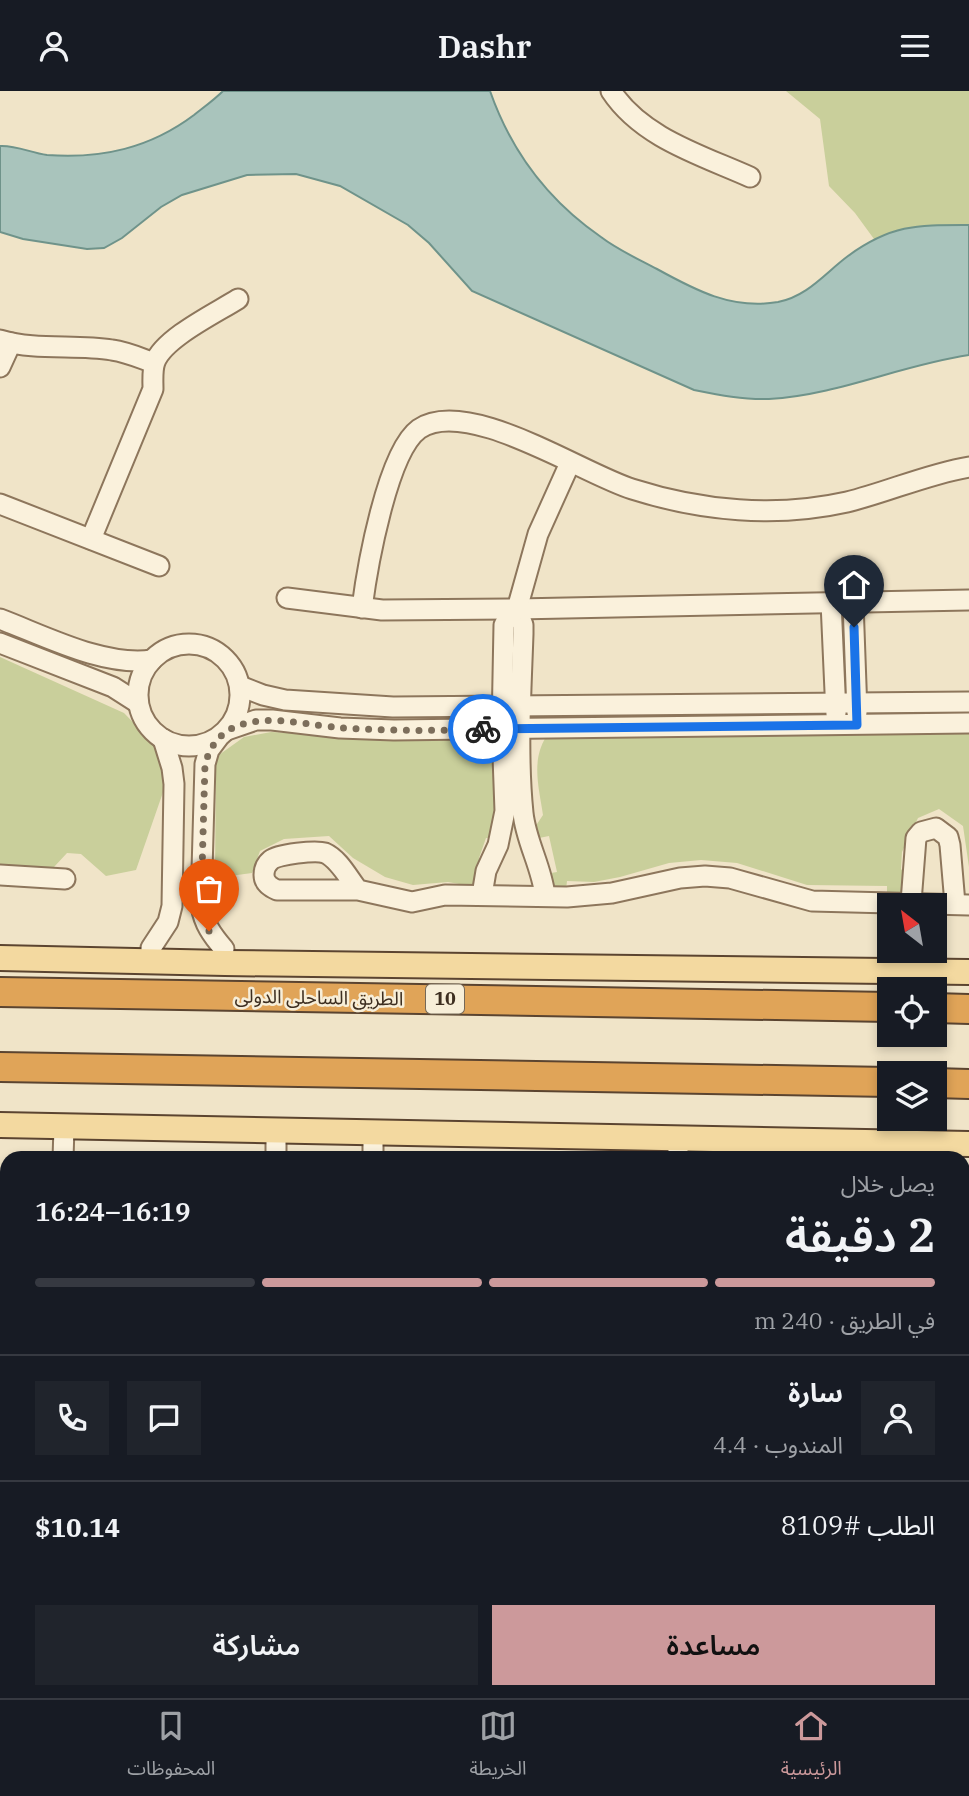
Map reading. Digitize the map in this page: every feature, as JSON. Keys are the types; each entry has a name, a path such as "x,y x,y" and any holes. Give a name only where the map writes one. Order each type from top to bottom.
{"highway":[{"name":"الطريق الساحلى الدولى","path":"0,992 877,1007"},
{"path":"947,1008 969,1009"},
{"path":"0,1067 877,1082"},
{"path":"947,1083 969,1084"}],"main road":[{"path":"0,946 969,961"},
{"path":"0,958 969,972"},
{"path":"0,1110 965,1143"},
{"path":"0,1125 373,1132 678,1148 825,1150 965,1143"}],"street":[{"path":"611,91 628,112 663,137 750,177"},
{"path":"91,539 153,389 154,363 169,344 238,299"},
{"path":"0,367 5,341 113,350 154,363"},
{"path":"362,608 367,569 387,491 408,440 419,429 433,423 448,421 474,425 524,439 620,485 662,498 732,509 770,511 846,502 919,479 969,467"},
{"path":"482,895 486,871 498,845 504,820 511,706 523,634 523,625 517,609 537,534 570,463"},
{"path":"0,504 159,566"},
{"path":"287,598 362,608 517,609 969,600"},
{"path":"831,602 836,725"},
{"path":"853,602 857,725"},
{"path":"0,619 111,660 152,660 172,647 194,644 215,651 231,666 240,686 239,709 209,750 205,764 201,906 209,931 224,949"},
{"path":"0,643 113,687 138,703"},
{"path":"152,660 140,680 138,703 146,724 163,739 185,747 208,743 241,724 264,720 394,730 969,723"},
{"path":"240,686 274,698 340,704 446,707 969,702"},
{"path":"511,728 523,812 545,896"},
{"path":"151,948 168,922 172,906 173,768 163,739"},
{"path":"173,799 204,800"},
{"path":"912,893 916,838 921,832 936,828 948,837 962,904"},
{"path":"0,875 65,879"},
{"path":"358,890 412,902 445,895 601,895 680,877 705,876 742,881 813,901 877,902"},
{"path":"63,1151 64,1126"},
{"path":"276,1131 276,1151"},
{"path":"373,1132 373,1151"}],"green space":[{"path":"786,91 969,91 969,355 924,362 874,239 855,213 829,186 820,119"},
{"path":"0,657 124,713 160,750 169,775 136,870 106,876 81,854 67,853 54,867 53,878 26,876 19,866 0,866"},
{"path":"969,731 969,867 963,826 939,809 918,818 902,852 901,869 908,877 907,891 904,893 887,893 887,886 807,885 737,863 701,860 669,863 594,882 567,881 566,890 554,888 551,873 557,872 549,836 539,838 535,827 543,815 537,765 546,737"},
{"path":"271,732 484,736 497,740 498,839 486,838 479,858 481,869 476,887 448,882 413,885 385,877 353,858 329,836 284,839 260,851 252,873 215,878 216,757 244,737"}],"water":[{"path":"223,91 490,91 509,134 534,173 582,223 635,258 700,291 730,301 761,304 789,299 807,289 864,245 892,232 920,226 969,225 969,355 795,396 750,399 694,390 472,291 429,243 408,225 340,186 296,174 247,175 182,195 104,248 87,249 23,239 0,232 0,146 67,156 125,149 160,136 177,126"}],"way so far":[{"path":"209,931 201,906 205,764 209,750 227,730 256,720 340,728 483,729"}],"route":[{"path":"483,729 857,725 854,627"}]}
